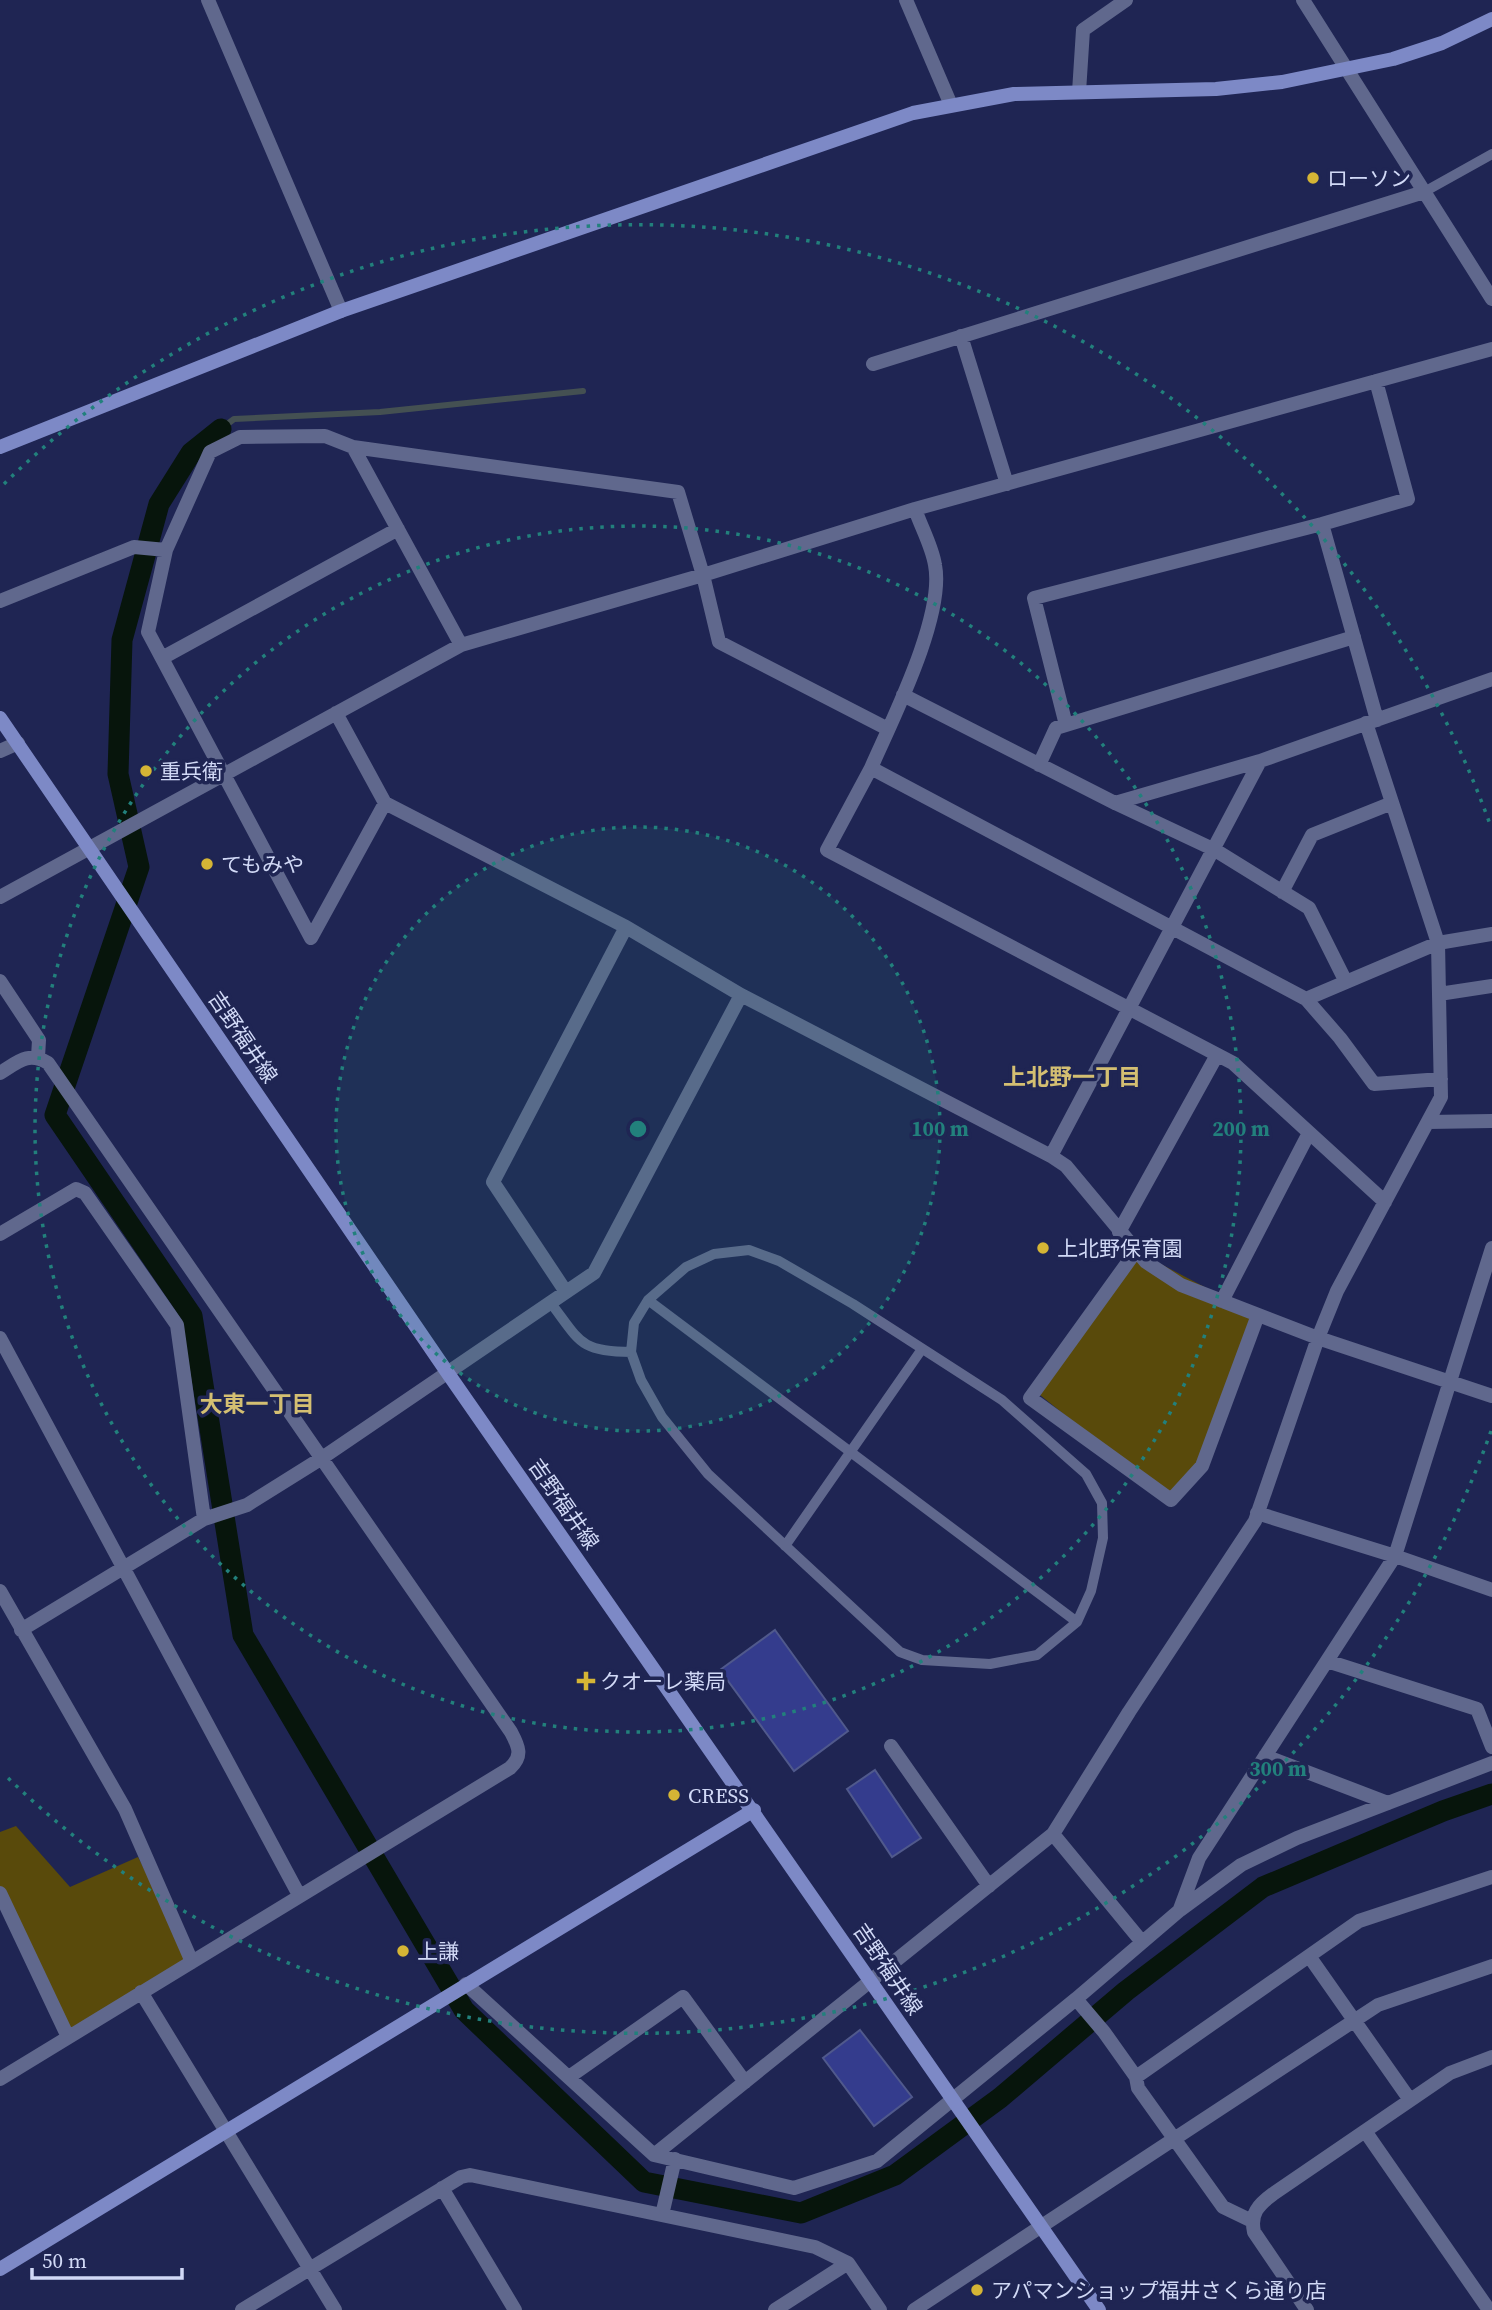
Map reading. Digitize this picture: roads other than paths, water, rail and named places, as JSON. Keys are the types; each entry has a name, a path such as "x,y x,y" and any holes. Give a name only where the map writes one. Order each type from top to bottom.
{"street":[{"path":"208,0 341,311"},
{"path":"906,0 951,105"},
{"path":"1079,92 1083,30 1126,0"},
{"path":"1303,0 1492,299"},
{"path":"0,447 341,311 913,113 1014,94 1216,89 1282,82 1393,59 1442,43 1492,19"},
{"path":"873,364 1424,192"},
{"path":"961,336 1007,484"},
{"path":"0,897 461,645 703,575 915,509 1492,349"},
{"path":"1066,725 1034,598 1322,524 1408,499 1376,381"},
{"path":"385,803 311,938 148,632 166,550 210,452 240,437 325,436 353,447 678,492 703,575 719,642 888,729"},
{"path":"353,447 461,645"},
{"path":"915,509 936,566 933,613 903,695 871,768 827,850 1233,1063 1385,1202"},
{"path":"654,2155 1053,1834 1129,1712 1255,1521 1318,1338 1337,1291 1441,1097 1438,943 1392,803 1354,637 1322,524"},
{"path":"162,658 398,529"},
{"path":"0,601 134,547 166,550"},
{"path":"1039,765 1056,728 1354,637"},
{"path":"1115,803 1261,761 1492,680"},
{"path":"903,695 1115,803 1215,850 1309,908 1346,982"},
{"path":"336,713 385,803 626,927 741,995 1051,1156 1066,1166 1146,1262 1181,1285 1318,1338 1492,1396"},
{"name":"吉野福井線","path":"0,718 447,1372 1099,2310"},
{"path":"0,751 18,743"},
{"path":"1051,1156 1261,761"},
{"path":"871,768 1306,999 1374,1084 1441,1079"},
{"path":"1282,892 1312,835 1392,803"},
{"path":"566,1292 493,1182 626,927"},
{"path":"1306,999 1438,943 1492,934"},
{"path":"0,981 39,1040 38,1057"},
{"path":"1439,994 1492,986"},
{"path":"21,1630 204,1518 247,1505 322,1458 594,1273 741,995"},
{"path":"1119,1232 1217,1055"},
{"path":"0,1073 27,1058 38,1057 48,1063 511,1732 519,1751 518,1760 510,1768 0,2079"},
{"path":"1428,1122 1492,1121"},
{"path":"1222,1301 1309,1133"},
{"path":"0,1234 76,1189 85,1193 177,1325 204,1518"},
{"path":"1180,1910 1199,1858 1395,1556 1492,1248"},
{"path":"1136,1251 1030,1398 1171,1500 1202,1466 1258,1315"},
{"path":"0,1338 299,1895"},
{"path":"1257,1513 1395,1556 1492,1590"},
{"path":"0,1591 125,1809 192,1962"},
{"path":"1327,1661 1476,1709 1492,1747"},
{"path":"891,1746 989,1886"},
{"path":"1265,1756 1388,1803"},
{"path":"465,1985 654,2155 794,2188 877,2161 1076,1999 1180,1910 1241,1865 1297,1838 1492,1763"},
{"path":"0,2269 754,1810"},
{"path":"1053,1834 1142,1942"},
{"path":"1136,2077 1359,1921 1492,1877"},
{"path":"0,1893 68,2037"},
{"path":"1309,1956 1410,2100"},
{"path":"914,2310 1378,2005 1492,1966"},
{"path":"141,1993 335,2310"},
{"path":"569,2077 683,1997 745,2082"},
{"path":"1076,1999 1136,2077 1138,2088 1223,2207 1252,2221"},
{"path":"1307,2310 1254,2232 1252,2221 1255,2211 1263,2201 1450,2073 1490,2062"},
{"path":"1365,2131 1489,2310"},
{"path":"662,2215 675,2160"},
{"path":"242,2310 442,2188 470,2175 815,2247 848,2263 880,2310"},
{"path":"442,2188 515,2310"},
{"path":"775,2310 848,2263"}],"lane":[{"path":"1424,192 1492,154"},
{"path":"749,1250 779,1261 1002,1401 1086,1474 1102,1503 1103,1538 1091,1591 1077,1622 1037,1655 990,1664 922,1660 900,1652 708,1474 662,1417 641,1380 631,1352 634,1323 648,1300 685,1267 714,1254 749,1250"},
{"path":"648,1300 1077,1622"},
{"path":"550,1302 583,1344 604,1352 631,1352"},
{"path":"785,1546 922,1349"}],"waterway":[{"path":"221,429 234,419 380,412 583,391"},
{"path":"221,429 191,453 159,504 122,640 118,774 139,867 55,1115 192,1316 243,1635 464,2010 644,2182 801,2213 895,2175 1000,2098 1126,1991 1263,1887 1443,1811 1492,1794"}],"place":[{"name":"ローソン","path":"1313,178"},
{"name":"重兵衛","path":"146,771"},
{"name":"てもみや","path":"207,864"},
{"name":"上北野保育園","path":"1043,1248"},
{"name":"クオーレ薬局","path":"586,1681"},
{"name":"CRESS","path":"674,1795"},
{"name":"上謙","path":"403,1951"},
{"name":"アパマンショップ福井さくら通り店","path":"977,2290"}],"district":[{"name":"上北野一丁目","path":"1072,1077"},
{"name":"大東一丁目","path":"257,1404"}]}
